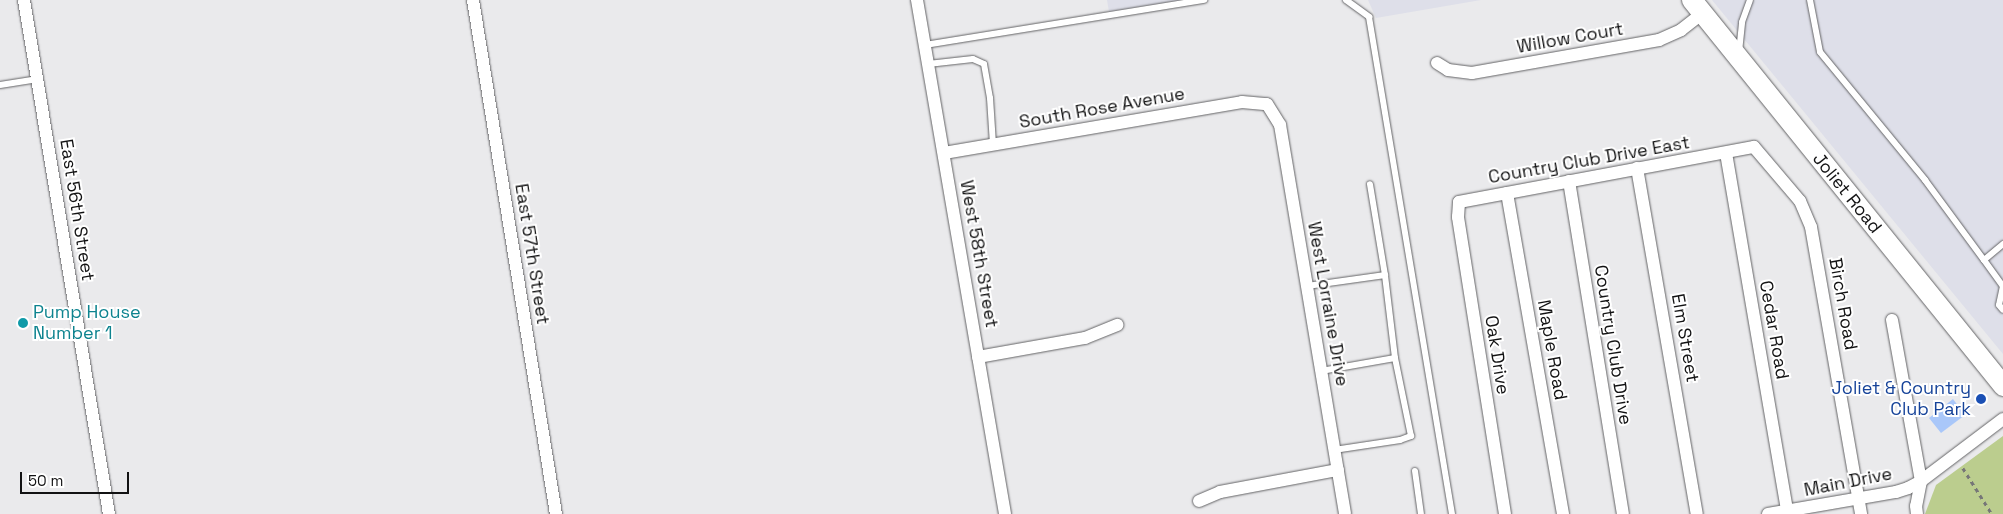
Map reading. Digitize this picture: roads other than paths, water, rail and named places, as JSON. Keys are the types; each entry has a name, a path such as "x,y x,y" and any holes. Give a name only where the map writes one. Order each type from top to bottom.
{"main road":[{"name":"Joliet Road","path":"1697,6 2003,386"}],"street":[{"name":"East 56th Street","path":"24,0 109,514"},
{"name":"East 57th Street","path":"473,0 556,514"},
{"name":"West 58th Street","path":"917,0 1005,514"},
{"name":"Willow Court","path":"1437,63 1448,70 1472,73 1659,40 1681,30 1697,6"},
{"name":"South Rose Avenue","path":"944,153 1242,102 1267,104"},
{"name":"West Lorraine Drive","path":"1267,104 1280,124 1345,514"},
{"name":"Birch Road","path":"1726,153 1754,147 1800,201 1808,218 1814,235 1861,514"},
{"name":"Country Club Drive East","path":"1459,202 1726,153"},
{"name":"Cedar Road","path":"1726,153 1788,512"},
{"name":"Elm Street","path":"1637,168 1698,514"},
{"name":"Country Club Drive","path":"1569,181 1623,514"},
{"name":"Maple Road","path":"1508,193 1563,514"},
{"name":"Oak Drive","path":"1459,202 1458,217 1505,514"},
{"path":"1892,320 1921,481 1916,506 1917,514"},
{"path":"978,357 1084,338 1117,325"},
{"name":"Main Drive","path":"1768,514 1896,492 1921,481 2003,419"},
{"path":"1199,501 1220,492 1338,470"}],"lane":[{"path":"925,45 1204,0"},
{"path":"1346,0 1369,17 1452,514"},
{"path":"1738,58 1742,22 1750,0"},
{"path":"1810,0 1820,52 1925,180 2003,286 1999,305 2003,310"},
{"path":"928,64 973,59 984,64 990,98 993,144"},
{"path":"0,86 37,79"},
{"path":"1334,450 1400,440 1411,436 1395,358 1385,275 1370,184"},
{"path":"1984,260 2003,244"},
{"path":"1307,286 1385,275"},
{"path":"1321,371 1395,358"},
{"path":"1415,471 1421,514"}],"water":[{"path":"1953,399 1965,415 1941,433 1929,418"}],"place":[{"name":"Pump House Number 1","path":"23,323"},
{"name":"Joliet & Country Club Park","path":"1981,399"}]}
